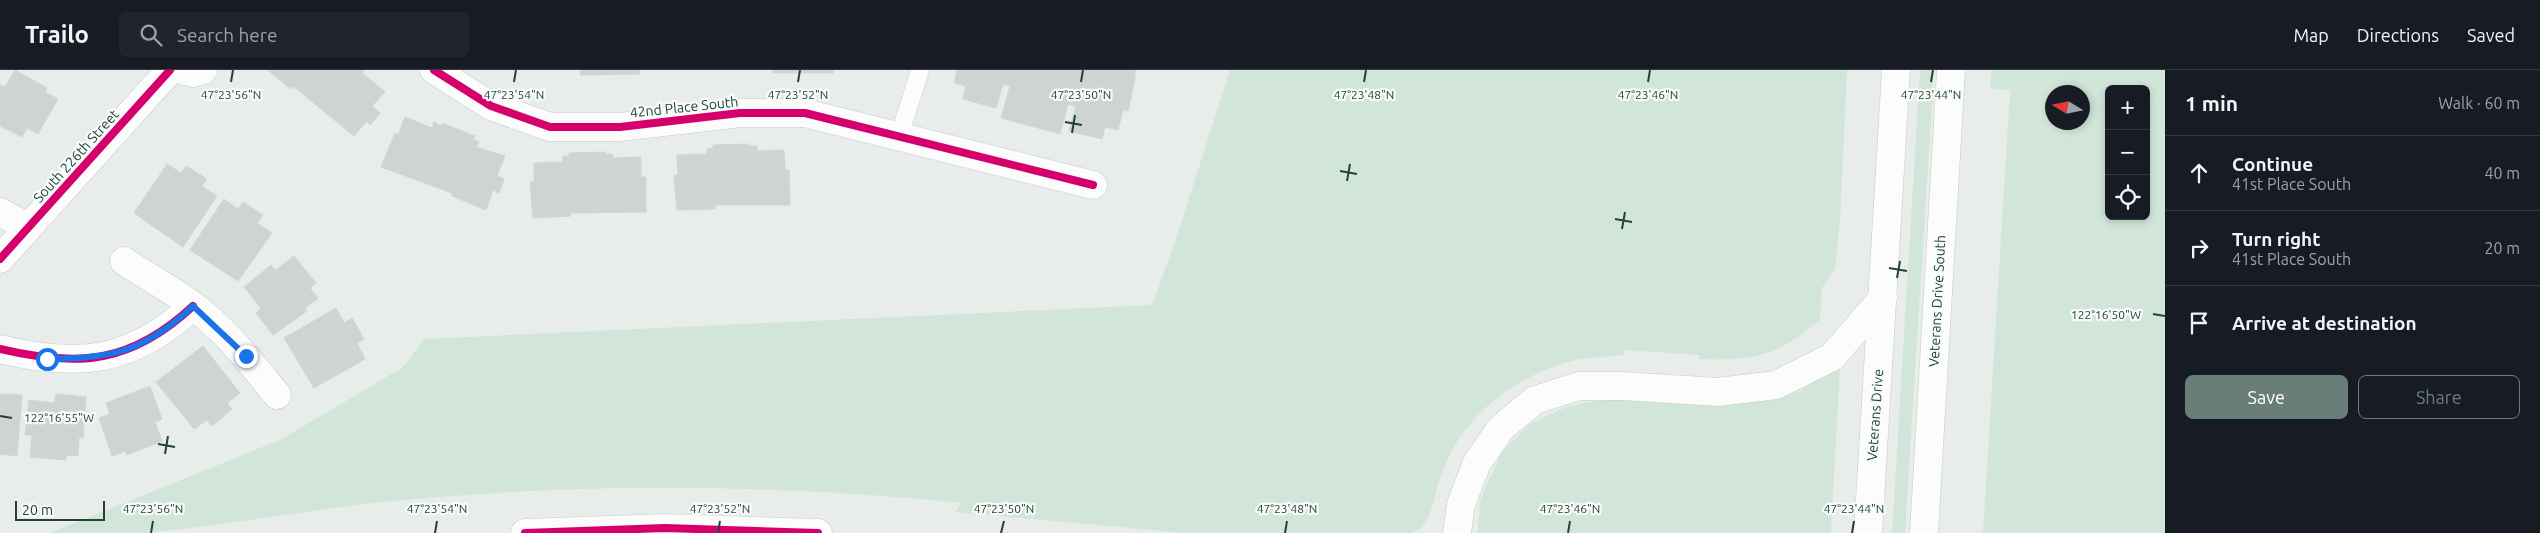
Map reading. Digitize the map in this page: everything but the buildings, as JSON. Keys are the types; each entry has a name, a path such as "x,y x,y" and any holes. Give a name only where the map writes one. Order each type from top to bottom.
{"street":[{"name":"South 226th Street","path":"0,259 170,70"},
{"path":"181,70 193,73 203,70"},
{"name":"42nd Place South","path":"434,70 491,106 550,127 620,127 740,113 805,113 1093,185"},
{"path":"1457,533 1461,504 1477,463 1501,428 1535,400 1579,386 1623,386 1718,392 1776,385 1832,357 1883,298 1896,70"},
{"name":"Veterans Drive South","path":"1924,533 1951,70"},
{"path":"0,212 28,227"},
{"path":"124,261 193,306 246,356 277,395"},
{"name":"Veterans Drive","path":"1868,533 1883,298"},
{"path":"0,349 47,359 87,359 111,355 155,337 193,306"},
{"path":"525,533 665,528 818,533"}],"lane":[{"path":"900,137 920,70"}],"green space":[{"path":"1230,70 1847,70 1840,221 1835,269 1822,288 1820,320 1791,342 1764,354 1750,357 1699,359 1699,355 1625,350 1624,355 1571,361 1527,378 1490,404 1473,420 1459,438 1448,458 1428,517 1412,533 1185,533 955,512 961,503 889,496 745,489 672,488 527,491 455,496 383,502 142,533 50,533 282,439 403,367 424,339 1152,305 1174,245"},
{"path":"1920,70 1934,70 1905,533 1892,533"},
{"path":"1992,70 2165,70 2165,533 1983,533 2010,90 1990,88"},
{"path":"1840,366 1831,533 1478,533 1480,500 1502,452 1530,424 1566,407 1593,401 1629,400 1698,405 1751,402 1798,392"}],"cycle path":[{"path":"0,259 170,70"},
{"path":"434,70 491,106 550,127 620,127 740,113 805,113 1093,185"},
{"path":"0,349 55,358 80,359 103,356 126,350 148,339 170,325 193,306"},
{"path":"525,533 665,528 818,533"}],"route":[{"path":"47,359 87,359 111,355 142,344 172,325 193,306 222,331 246,356"}]}
